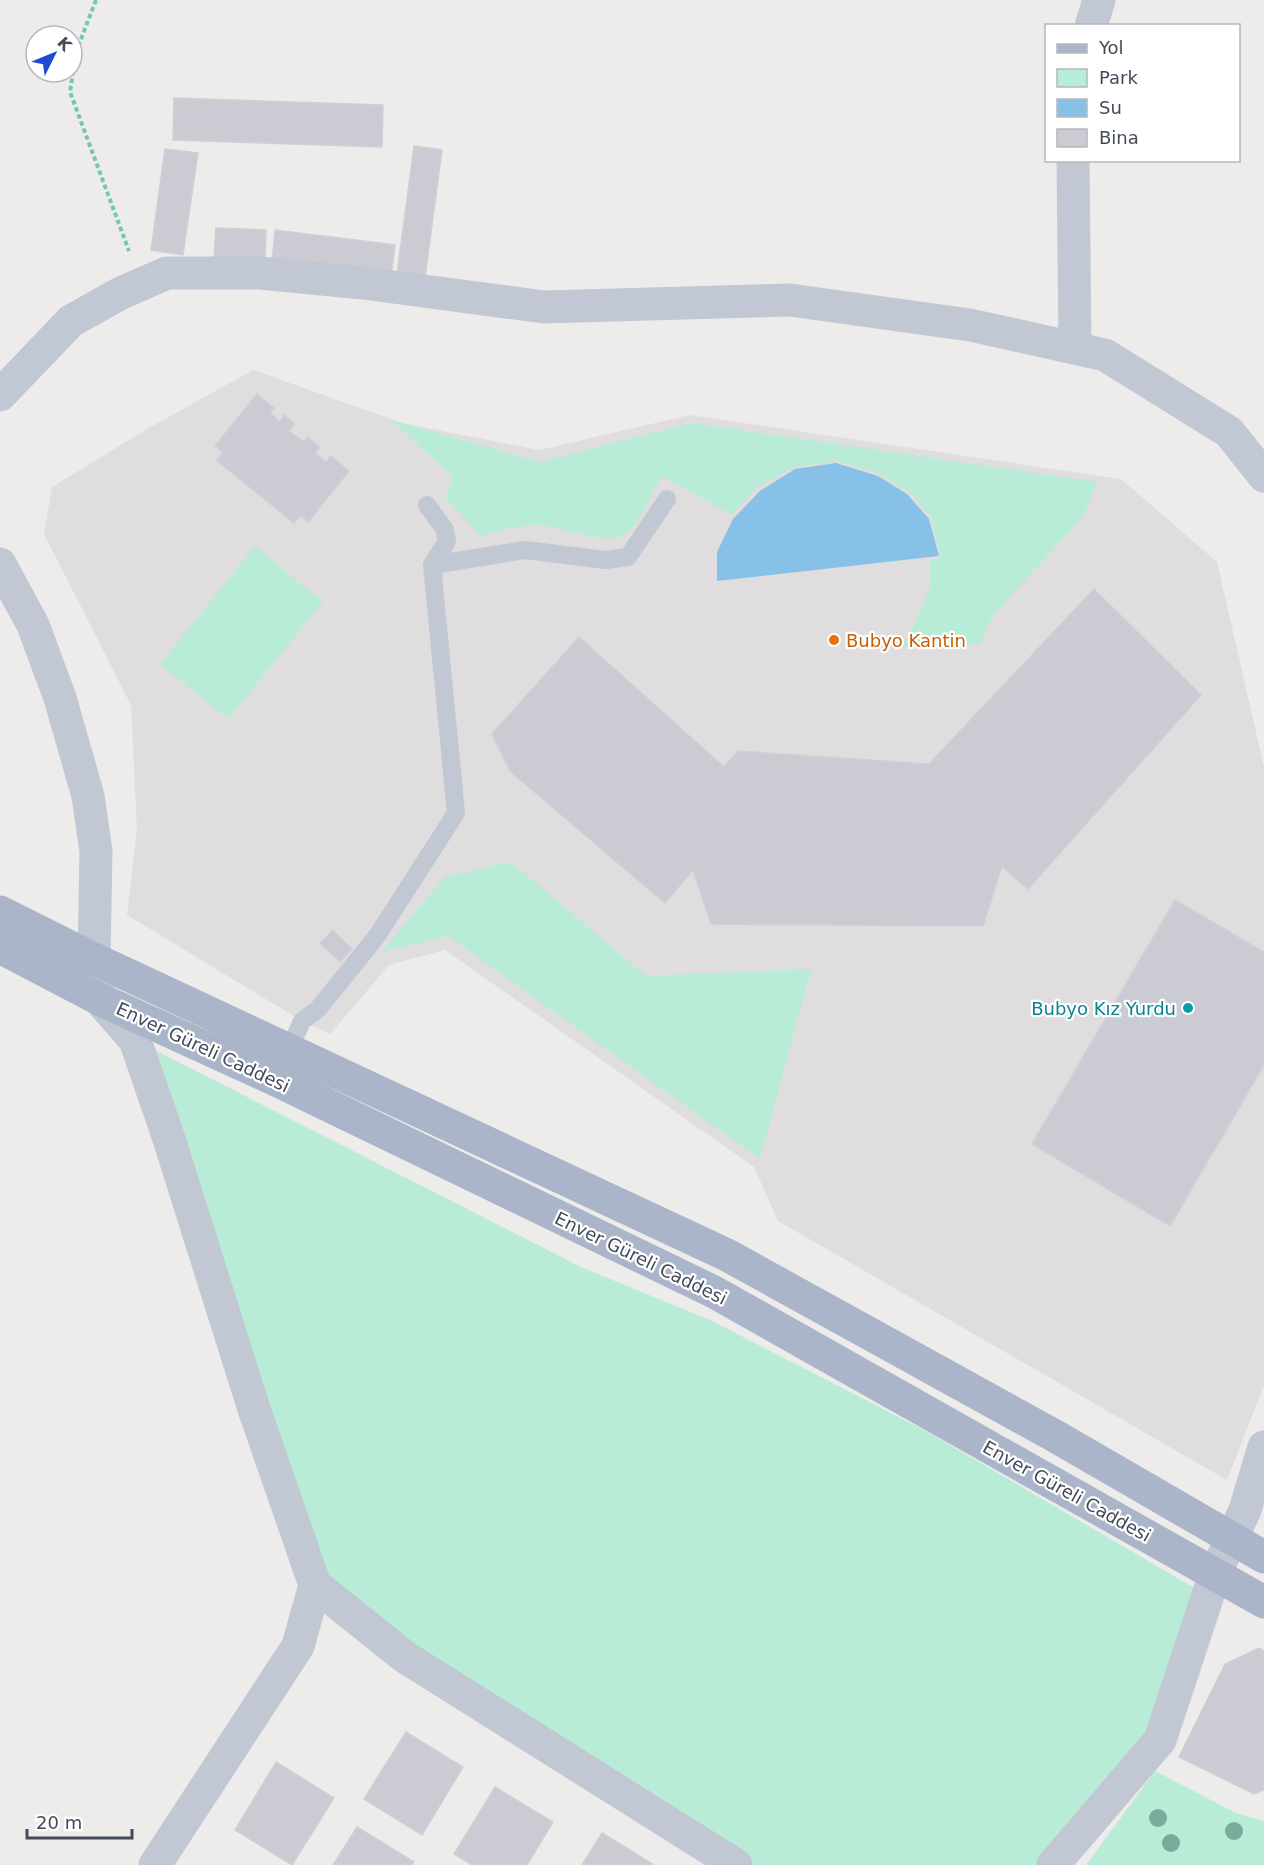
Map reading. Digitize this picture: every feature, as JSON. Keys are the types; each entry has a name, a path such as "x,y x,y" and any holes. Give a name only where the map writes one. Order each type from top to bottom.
{"main road":[{"name":"Enver Güreli Caddesi","path":"0,912 94,959 727,1255 1055,1436 1238,1525 1264,1557"},
{"name":"Enver Güreli Caddesi","path":"0,948 99,999 276,1080 714,1292 1264,1602"}],"street":[{"path":"1092,24 1099,0"},
{"path":"1073,162 1075,348"},
{"path":"0,395 71,321 121,293 167,273 260,273 363,283 544,307 790,300 970,326 1105,355 1229,432 1264,476"},
{"path":"0,564 33,626 60,698 88,796 96,851 94,959 99,999 135,1040 169,1139 254,1409 315,1585 405,1657 736,1865"},
{"path":"1053,1865 1160,1740 1215,1574 1238,1525 1264,1447"},
{"path":"155,1865 298,1646 315,1585"}],"lane":[{"path":"432,565 525,550 606,560 628,556 667,499"},
{"path":"276,1080 302,1021 318,1009 377,936 456,813 432,565 447,541 445,530 427,505"},
{"path":"1238,1525 1264,1475"}],"path":[{"path":"96,0 76,52 70,92 142,284"}],"shaded area":[{"path":"253,370 402,423 539,450 690,415 1121,479 1217,562 1264,767 1264,1385 1227,1480 778,1221 754,1167 445,950 389,965 330,1034 302,1021 127,915 137,829 131,705 44,534 52,487 147,429"}],"green space":[{"path":"391,420 540,462 691,423 1097,482 1083,517 992,616 980,644 901,648 914,625 930,587 930,560 941,558 931,517 910,492 878,473 836,461 795,467 757,487 732,515 662,476 633,527 621,536 601,538 545,526 529,526 481,536 445,497 453,477"},
{"path":"255,546 323,602 228,719 160,664"},
{"path":"511,862 646,976 811,969 760,1159 448,936 381,952 445,877"},
{"path":"151,1048 581,1267 710,1320 926,1431 1208,1596 1160,1740 1053,1865 736,1865 315,1585"},
{"path":"1155,1771 1236,1813 1264,1821 1264,1865 1086,1865"}],"water":[{"path":"836,463 878,476 907,494 929,519 939,556 717,581 717,552 733,519 760,491 795,469"}],"building":[{"path":"174,98 383,105 382,147 173,140"},
{"path":"414,146 442,150 425,278 397,274"},
{"path":"165,149 198,153 183,255 151,250"},
{"path":"216,228 266,230 265,261 214,258"},
{"path":"275,230 395,245 391,277 272,262"},
{"path":"257,394 274,408 270,413 280,422 284,415 295,424 289,431 304,442 307,437 320,447 315,453 326,462 331,456 349,471 308,522 300,516 294,523 216,460 223,453 215,446"},
{"path":"1094,589 1201,695 1028,889 1002,866 983,926 711,924 693,870 665,903 511,772 492,734 579,637 724,767 738,751 929,764"},
{"name":"Bubyo Kız Yurdu","path":"1175,900 1264,952 1264,1065 1170,1226 1032,1144"},
{"path":"333,930 352,949 340,962 320,943"},
{"path":"1259,1648 1264,1651 1264,1790 1254,1794 1179,1757 1225,1664"},
{"path":"406,1732 463,1767 422,1835 364,1799"},
{"path":"276,1762 334,1798 292,1865 235,1830"},
{"path":"495,1787 553,1822 527,1865 472,1865 454,1854"},
{"path":"357,1827 414,1862 412,1865 333,1865"},
{"path":"602,1833 654,1865 582,1865"}],"place":[{"name":"Bubyo Kantin","path":"834,640"},
{"name":"Bubyo Kız Yurdu","path":"1188,1008"}]}
